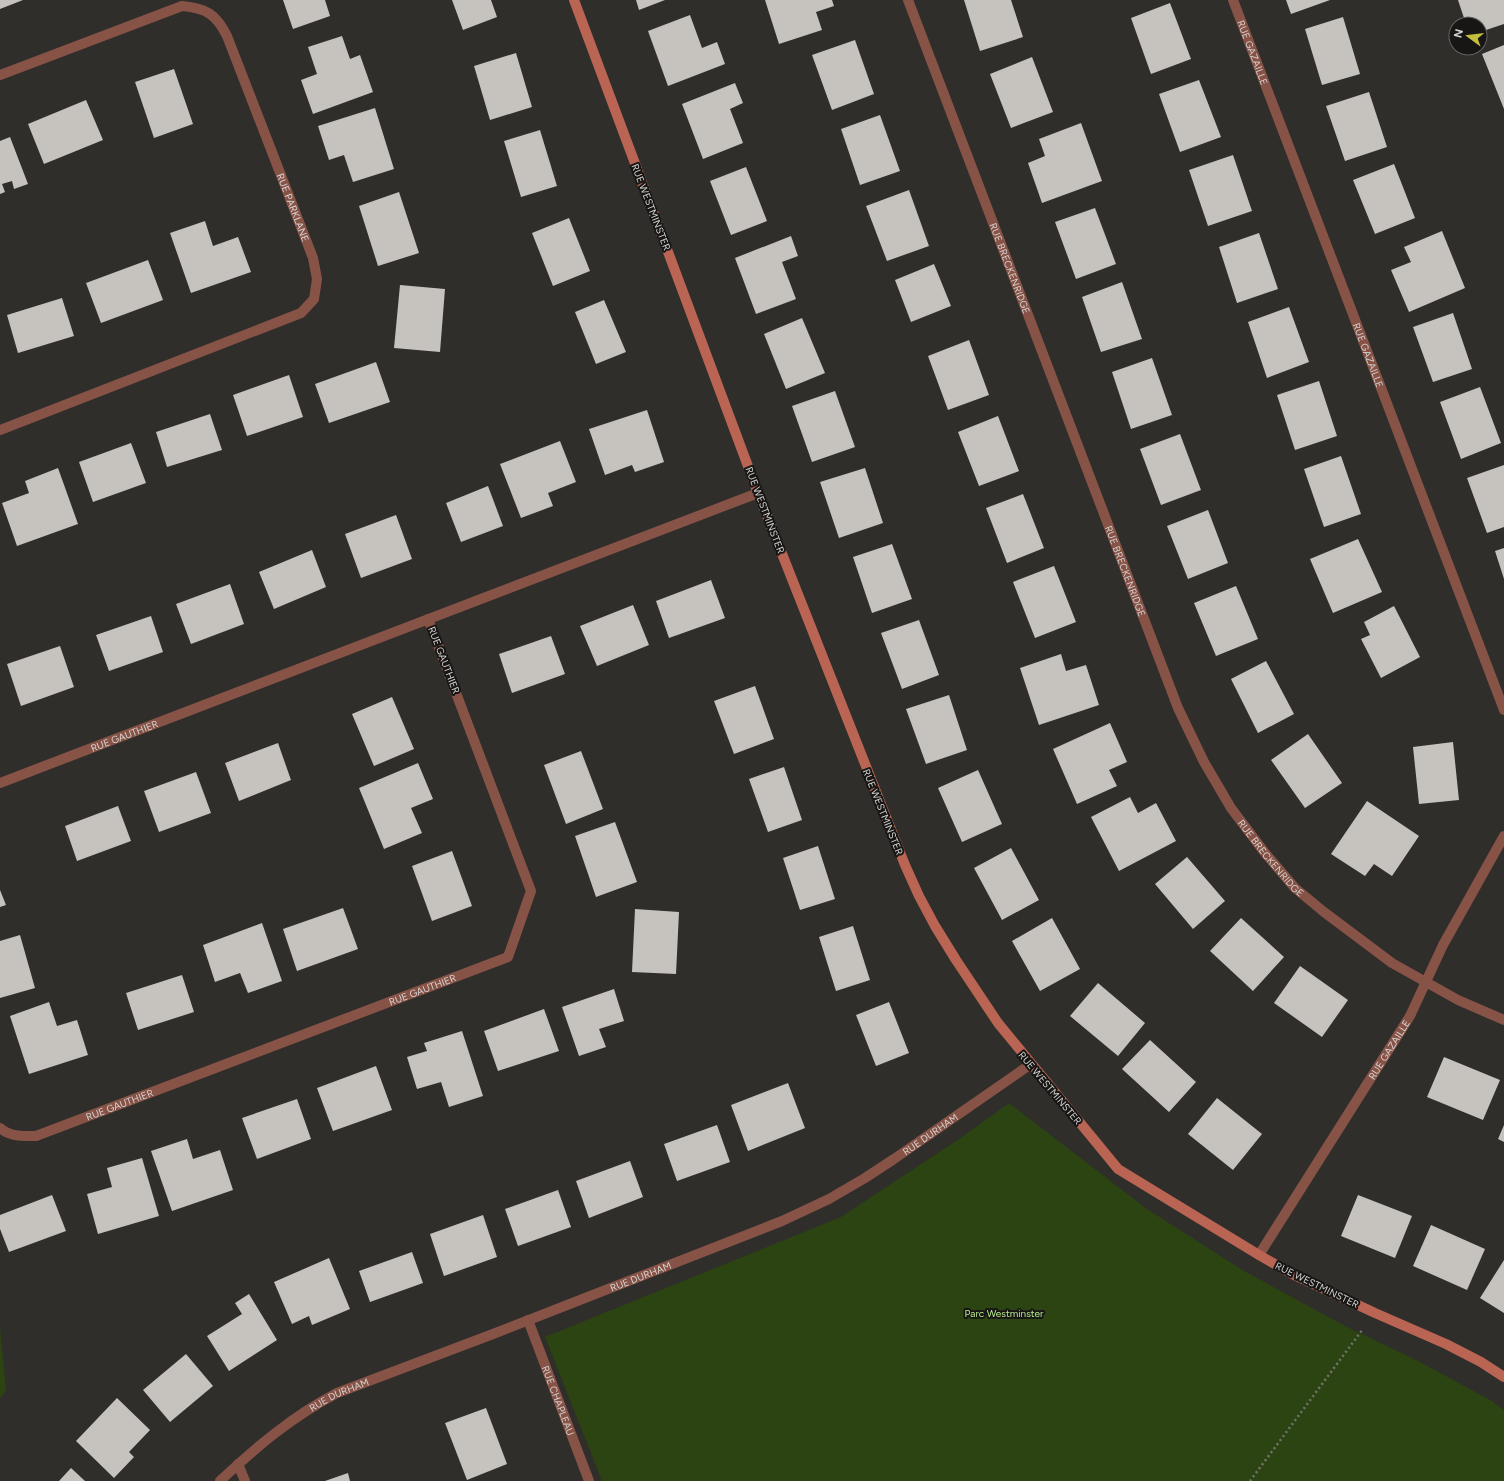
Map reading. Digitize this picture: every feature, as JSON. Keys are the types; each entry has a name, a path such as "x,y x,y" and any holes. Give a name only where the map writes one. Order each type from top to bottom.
{"street":[{"name":"RUE WESTMINSTER","path":"574,0 758,493 904,865 919,896 956,960 998,1023 1030,1064 1118,1169 1259,1256 1292,1274 1446,1344 1481,1362 1504,1377"},
{"name":"RUE BRECKENRIDGE","path":"908,0 1178,708 1204,762 1231,808 1265,853 1295,888 1324,912 1392,963 1458,1000 1504,1020"},
{"name":"RUE GAZAILLE","path":"1233,0 1504,710"},
{"name":"RUE PARKLANE","path":"0,75 182,6 197,7 210,13 220,22 227,36 312,258 317,279 314,299 301,313 0,430"},
{"name":"RUE GAUTHIER","path":"0,783 758,493"},
{"name":"RUE GAUTHIER","path":"0,1128 5,1132 19,1136 36,1136 508,957 531,891 428,619"},
{"name":"RUE GAZAILLE","path":"1259,1256 1410,1016 1443,945 1504,836"},
{"name":"RUE DURHAM","path":"220,1481 262,1442 295,1417 337,1393 782,1221 829,1199 894,1160 1030,1064"},
{"name":"RUE CHAPLEAU","path":"528,1320 589,1481"},
{"path":"238,1464 245,1481"}],"path":[{"path":"1250,1481 1375,1313"}],"green space":[{"name":"Parc Westminster","path":"1009,1103 1147,1209 1244,1271 1345,1326 1418,1361 1492,1401 1504,1410 1504,1481 602,1481 545,1337 841,1217 962,1137"},
{"path":"0,1327 6,1390 0,1398"}],"building":[{"path":"0,0 23,0 0,9"},
{"path":"283,0 325,0 330,16 293,29"},
{"path":"452,0 491,0 497,17 463,30"},
{"path":"636,0 665,0 639,10"},
{"path":"765,0 832,0 834,6 816,12 822,30 779,44"},
{"path":"964,0 1011,0 1023,37 980,51"},
{"path":"1286,0 1330,0 1291,14"},
{"path":"1458,0 1504,0 1504,24 1488,29 1488,16 1463,16"},
{"path":"1170,3 1191,59 1151,74 1131,18"},
{"path":"690,15 702,48 717,42 725,64 668,86 648,31"},
{"path":"1343,17 1360,74 1322,85 1305,29"},
{"path":"342,36 350,59 360,55 373,92 313,114 301,80 317,74 308,47"},
{"path":"855,40 874,94 832,110 812,55"},
{"path":"1504,45 1504,109 1483,56 1488,56 1488,52"},
{"path":"516,53 532,107 490,120 474,66"},
{"path":"1032,57 1053,112 1011,128 990,74"},
{"path":"174,69 193,124 154,138 135,82"},
{"path":"1199,80 1221,137 1180,152 1159,94"},
{"path":"735,83 743,103 730,109 743,143 703,159 682,104"},
{"path":"1369,92 1387,147 1345,161 1326,106"},
{"path":"86,100 103,140 44,164 28,124"},
{"path":"375,108 394,169 353,182 344,155 329,160 318,126"},
{"path":"880,115 900,171 860,185 841,129"},
{"path":"1081,123 1102,181 1042,203 1028,163 1045,156 1039,139"},
{"path":"540,130 557,186 521,197 504,141"},
{"path":"10,137 28,184 14,189 12,181 2,184 5,192 0,194 0,141"},
{"path":"1233,155 1252,211 1208,226 1189,170"},
{"path":"1394,164 1415,218 1375,234 1353,180"},
{"path":"746,167 767,221 731,235 710,181"},
{"path":"909,190 929,246 887,261 866,206"},
{"path":"399,192 419,253 378,266 359,206"},
{"path":"1095,208 1116,264 1076,279 1055,222"},
{"path":"569,218 590,271 553,286 532,233"},
{"path":"205,221 213,246 238,237 251,272 191,293 170,233"},
{"path":"1442,231 1465,288 1409,312 1391,270 1411,262 1404,247"},
{"path":"1259,233 1278,289 1237,303 1219,247"},
{"path":"791,236 798,256 782,262 796,299 756,314 735,258"},
{"path":"148,260 163,300 101,323 86,283"},
{"path":"934,264 951,306 911,322 895,280"},
{"path":"1122,282 1142,339 1101,352 1082,297"},
{"path":"400,285 445,289 440,352 394,348"},
{"path":"62,298 74,336 18,353 7,315"},
{"path":"604,300 626,352 596,364 575,312"},
{"path":"1289,307 1309,362 1267,378 1248,322"},
{"path":"1453,313 1472,369 1433,382 1413,327"},
{"path":"802,318 825,373 786,389 764,334"},
{"path":"969,340 989,395 948,410 928,356"},
{"path":"1152,358 1172,415 1131,429 1112,372"},
{"path":"376,362 390,402 329,423 315,384"},
{"path":"289,375 303,417 247,436 233,395"},
{"path":"1319,381 1337,436 1295,450 1277,395"},
{"path":"1480,387 1501,443 1461,459 1440,402"},
{"path":"835,391 855,447 812,462 792,406"},
{"path":"647,410 664,462 635,472 632,465 605,475 589,429"},
{"path":"210,414 222,450 167,467 156,432"},
{"path":"998,416 1019,471 979,486 958,432"},
{"path":"1180,434 1201,490 1161,505 1140,449"},
{"path":"560,441 576,482 548,493 553,506 521,518 500,464"},
{"path":"131,443 146,483 93,502 79,462"},
{"path":"1341,456 1361,514 1324,527 1304,469"},
{"path":"1504,465 1504,527 1487,533 1467,478"},
{"path":"58,468 78,524 17,546 2,503 29,493 25,481"},
{"path":"865,468 883,523 839,538 820,482"},
{"path":"488,486 503,526 461,542 446,503"},
{"path":"1023,494 1044,548 1007,563 986,508"},
{"path":"1208,510 1228,563 1188,579 1167,526"},
{"path":"396,515 412,559 361,578 345,534"},
{"path":"1358,539 1382,592 1333,613 1310,559"},
{"path":"892,544 912,599 872,613 853,557"},
{"path":"1504,548 1504,579 1495,551"},
{"path":"312,550 326,587 274,609 259,572"},
{"path":"1054,566 1076,622 1035,638 1013,582"},
{"path":"711,580 725,618 669,638 656,601"},
{"path":"230,584 244,624 191,644 176,604"},
{"path":"1236,586 1258,639 1216,656 1194,603"},
{"path":"633,605 649,645 597,666 580,626"},
{"path":"1394,606 1420,657 1381,678 1361,639 1370,635 1364,622"},
{"path":"151,616 163,652 109,671 96,635"},
{"path":"919,620 939,675 902,689 881,633"},
{"path":"551,636 565,674 512,693 499,654"},
{"path":"60,646 74,687 21,706 7,664"},
{"path":"1061,654 1066,671 1086,665 1099,705 1039,725 1020,668"},
{"path":"1266,661 1294,714 1258,733 1231,679"},
{"path":"755,686 774,739 734,754 714,701"},
{"path":"949,695 967,750 926,764 906,709"},
{"path":"392,697 414,749 374,766 352,714"},
{"path":"1110,723 1127,762 1109,770 1117,786 1077,804 1053,749"},
{"path":"1308,734 1342,783 1305,808 1271,760"},
{"path":"1453,742 1459,800 1419,804 1413,747"},
{"path":"278,743 291,780 239,801 225,763"},
{"path":"581,751 603,809 566,824 544,765"},
{"path":"418,763 433,799 411,808 422,833 384,849 359,788"},
{"path":"784,767 802,820 768,832 749,779"},
{"path":"978,770 1002,824 962,842 938,788"},
{"path":"196,772 211,813 159,832 144,791"},
{"path":"1130,797 1138,813 1156,803 1176,841 1119,871 1091,817"},
{"path":"1367,801 1419,836 1392,876 1374,864 1365,876 1331,854"},
{"path":"118,806 131,841 77,861 65,826"},
{"path":"615,822 637,882 596,897 575,836"},
{"path":"818,846 835,899 800,910 783,858"},
{"path":"1011,848 1039,900 1002,920 974,868"},
{"path":"452,851 472,906 432,921 412,866"},
{"path":"1187,857 1225,901 1193,929 1155,884"},
{"path":"0,890 6,905 0,907"},
{"path":"343,908 358,949 297,971 283,929"},
{"path":"635,909 679,912 676,974 632,972"},
{"path":"1052,918 1080,969 1040,991 1012,941"},
{"path":"1241,918 1284,957 1253,991 1210,951"},
{"path":"262,923 282,981 248,993 240,973 215,982 203,945"},
{"path":"853,926 870,980 836,991 819,937"},
{"path":"20,935 35,988 0,998 0,941"},
{"path":"1300,966 1348,1000 1322,1037 1274,1003"},
{"path":"182,975 194,1012 138,1030 126,993"},
{"path":"1098,983 1145,1023 1118,1056 1070,1016"},
{"path":"614,989 624,1021 599,1029 606,1047 579,1056 562,1007"},
{"path":"49,1002 57,1026 77,1020 88,1055 29,1074 10,1016"},
{"path":"889,1002 909,1053 876,1066 856,1015"},
{"path":"544,1009 559,1051 498,1071 484,1031"},
{"path":"462,1031 483,1096 449,1107 441,1082 417,1089 407,1057 427,1051 424,1043"},
{"path":"1150,1040 1196,1082 1169,1112 1122,1069"},
{"path":"1444,1057 1500,1080 1483,1120 1427,1097"},
{"path":"376,1066 392,1110 333,1131 317,1088"},
{"path":"788,1083 805,1128 748,1151 731,1105"},
{"path":"1217,1098 1262,1134 1233,1170 1188,1134"},
{"path":"297,1099 311,1139 257,1159 242,1118"},
{"path":"717,1125 730,1162 677,1181 664,1144"},
{"path":"1504,1125 1504,1142 1498,1139"},
{"path":"187,1139 193,1159 220,1150 233,1190 172,1211 151,1151"},
{"path":"142,1158 159,1216 98,1234 87,1194 112,1187 107,1168"},
{"path":"630,1161 643,1197 589,1218 576,1181"},
{"path":"558,1190 571,1227 518,1246 505,1209"},
{"path":"52,1195 66,1231 9,1252 0,1229 0,1215"},
{"path":"1358,1195 1412,1216 1395,1258 1341,1236"},
{"path":"483,1215 497,1257 444,1276 430,1234"},
{"path":"1431,1225 1485,1249 1467,1290 1413,1266"},
{"path":"412,1252 423,1283 370,1302 359,1271"},
{"path":"329,1258 350,1309 312,1325 309,1316 292,1324 274,1282"},
{"path":"1504,1260 1504,1313 1480,1298"},
{"path":"249,1294 277,1340 229,1371 207,1336 242,1314 235,1303"},
{"path":"186,1354 213,1386 170,1422 143,1390"},
{"path":"117,1398 150,1430 129,1452 134,1457 114,1478 76,1441"},
{"path":"486,1408 507,1464 467,1480 445,1423"},
{"path":"71,1468 85,1481 59,1481"},
{"path":"348,1473 350,1481 325,1481"}]}
